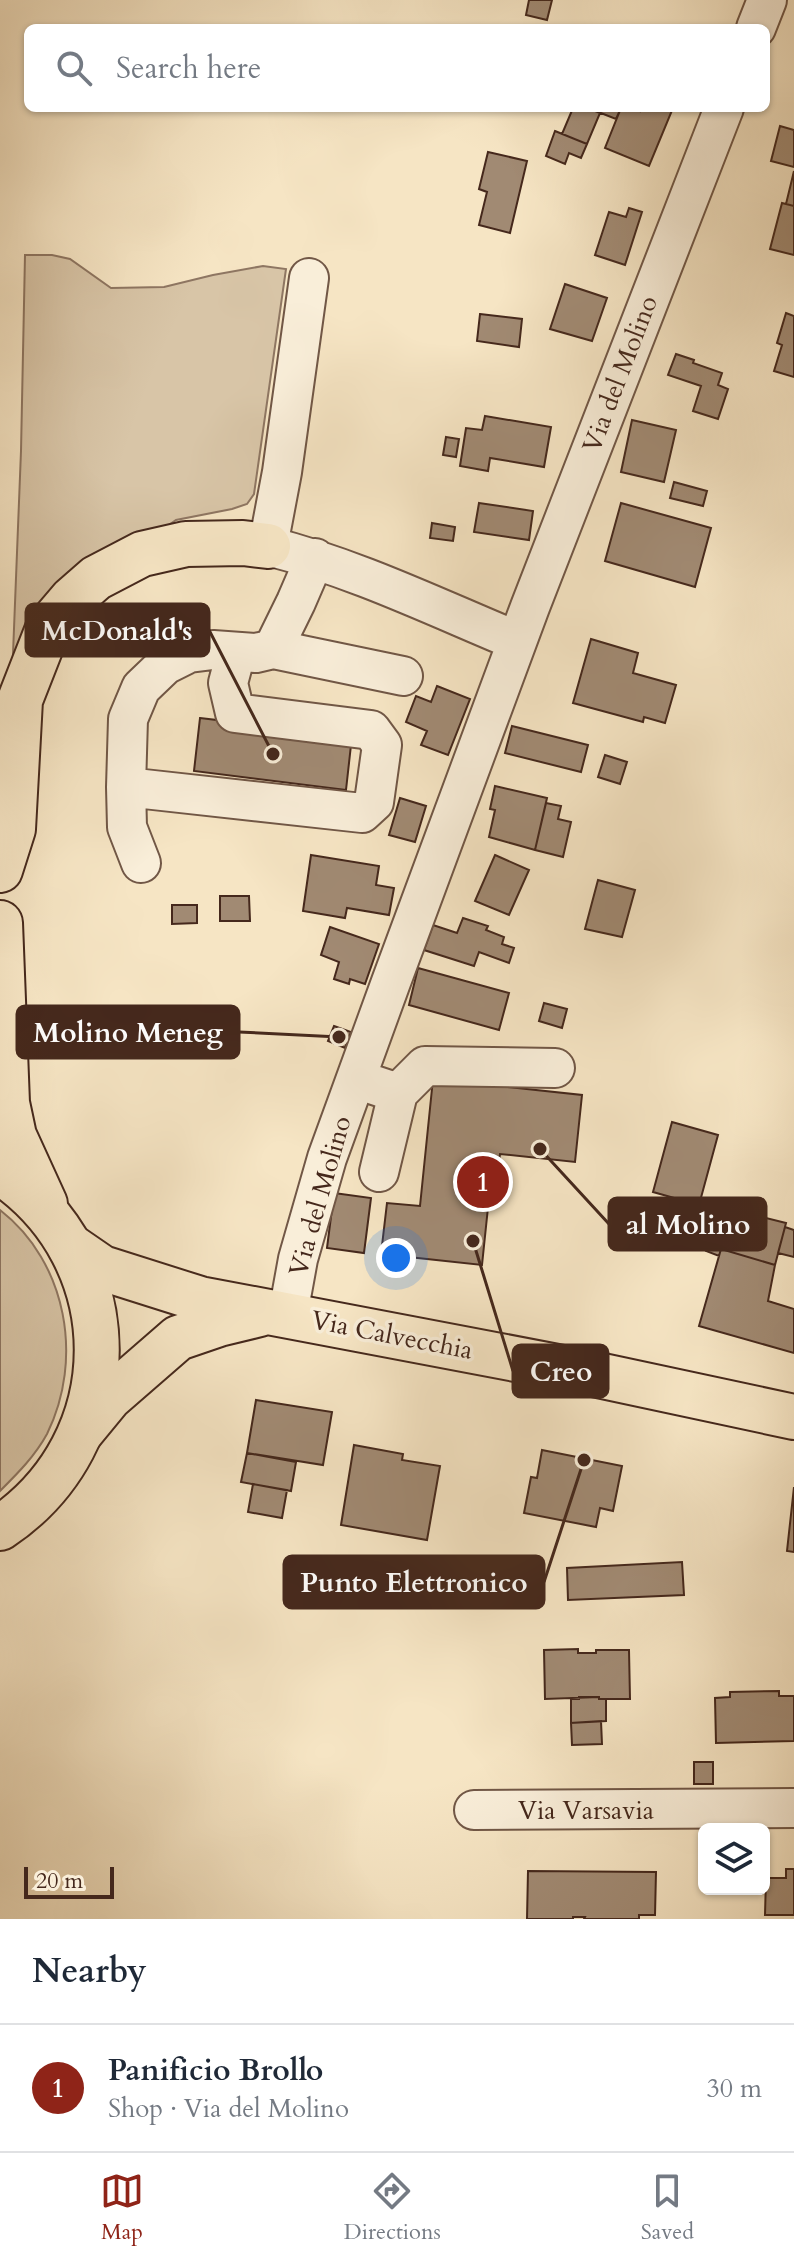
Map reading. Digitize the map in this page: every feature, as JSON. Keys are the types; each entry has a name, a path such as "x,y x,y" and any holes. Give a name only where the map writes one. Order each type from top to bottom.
{"main road":[{"path":"0,870 13,829 20,700 49,626 72,599 96,578 142,554 186,544 268,546"},
{"path":"0,923 7,1103 14,1136 89,1290 97,1343 90,1407 69,1457 35,1500 5,1531"},
{"path":"0,1172 21,1188 60,1232"},
{"name":"Via Calvecchia","path":"60,1232 102,1268 200,1299 584,1372 794,1417"},
{"name":"Via Calvecchia","path":"81,1432 109,1398 178,1338 219,1324 279,1313"}],"street":[{"path":"758,24 767,0"},
{"name":"Via del Molino","path":"279,1313 327,1158 517,641 722,112"},
{"path":"309,278 282,472 268,546 315,558 517,641"},
{"path":"126,787 362,813 374,802 382,745 371,730 235,713 228,683 296,602 315,558"},
{"path":"141,863 127,827 128,719 141,688 165,665 189,653 254,651 403,676"},
{"path":"398,1093 425,1066 555,1068"},
{"name":"Via del Molino","path":"356,1080 398,1093 379,1172"},
{"name":"Via Varsavia","path":"474,1810 794,1808"}],"shaded area":[{"path":"25,255 70,259 111,288 164,287 263,266 286,269 254,494 247,504 176,520 56,591 13,654 21,451"},
{"path":"0,1210 23,1231 41,1256 54,1284 66,1344 65,1375 47,1434 32,1457 0,1491"}],"building":[{"path":"529,0 552,0 547,20 526,15"},
{"path":"571,112 600,113 587,144 562,134"},
{"path":"598,112 619,112 616,119"},
{"path":"619,112 671,112 649,166 605,148"},
{"path":"780,126 794,130 794,167 771,161"},
{"path":"555,131 587,144 581,158 569,153 565,164 546,156"},
{"path":"488,152 527,161 510,233 479,225 487,192 479,189"},
{"path":"794,171 794,206 786,204"},
{"path":"782,203 794,206 794,255 770,249"},
{"path":"629,208 642,212 625,265 595,255 609,212 626,217"},
{"path":"565,284 607,298 592,341 550,329"},
{"path":"786,313 794,316 794,377 774,371 782,345 777,343"},
{"path":"480,314 522,319 519,347 477,341"},
{"path":"676,354 722,373 718,385 728,389 718,419 693,411 701,386 668,375"},
{"path":"485,416 551,427 544,467 490,458 488,471 460,466 466,428 482,430"},
{"path":"632,420 676,430 664,482 621,472"},
{"path":"446,437 459,439 456,457 443,455"},
{"path":"674,482 707,491 703,506 670,498"},
{"path":"479,503 533,511 529,540 474,532"},
{"path":"621,503 711,528 695,587 605,561"},
{"path":"432,523 455,527 453,541 430,538"},
{"path":"591,639 638,653 633,673 676,685 665,723 644,717 643,722 573,703"},
{"path":"437,686 470,699 448,755 421,745 427,731 406,722 416,696 431,702"},
{"path":"200,718 352,736 346,790 194,771"},
{"path":"512,726 588,745 581,772 505,753"},
{"path":"605,755 627,762 620,784 598,777"},
{"path":"495,786 547,798 535,850 489,837 495,810 490,809"},
{"path":"400,798 426,806 415,842 389,835"},
{"path":"546,803 561,806 558,819 571,822 563,857 535,850"},
{"path":"311,855 379,866 376,885 394,888 389,915 347,908 345,918 303,911"},
{"path":"495,855 529,870 509,915 475,901"},
{"path":"598,880 635,890 622,937 585,929"},
{"path":"220,896 249,896 250,921 220,921"},
{"path":"172,905 197,905 197,923 172,924"},
{"path":"463,918 488,926 486,930 504,937 502,944 514,948 509,963 479,952 474,966 424,950 433,925 457,933"},
{"path":"330,927 379,944 365,984 350,979 349,984 334,979 339,962 321,955"},
{"path":"418,968 509,993 499,1030 409,1005"},
{"path":"544,1003 567,1009 562,1028 539,1021"},
{"path":"334,1026 351,1032 345,1048 328,1041"},
{"path":"433,1079 582,1095 575,1162 500,1154 498,1170 492,1169 482,1265 381,1254 387,1203 420,1206"},
{"path":"672,1122 718,1135 699,1205 653,1192"},
{"path":"334,1193 371,1198 364,1253 327,1248"},
{"path":"718,1206 786,1223 775,1265 721,1249 719,1256 706,1251"},
{"path":"785,1227 794,1230 794,1257 778,1253"},
{"path":"721,1249 775,1265 768,1301 794,1309 794,1353 699,1326"},
{"path":"256,1400 332,1412 323,1465 247,1453"},
{"path":"354,1445 403,1454 402,1460 440,1466 427,1540 341,1525"},
{"path":"542,1450 622,1466 613,1511 600,1508 596,1527 524,1513 531,1477 537,1478"},
{"path":"247,1453 296,1462 291,1491 241,1482"},
{"path":"253,1484 287,1490 282,1518 248,1512"},
{"path":"794,1487 794,1552 787,1551"},
{"path":"682,1562 684,1595 568,1600 567,1568"},
{"path":"578,1649 578,1653 629,1650 630,1699 545,1699 544,1650"},
{"path":"779,1691 779,1696 794,1696 794,1741 716,1743 715,1698 730,1697 730,1692"},
{"path":"571,1699 606,1699 606,1721 571,1723"},
{"path":"601,1721 602,1744 572,1745 571,1723"},
{"path":"694,1762 713,1762 713,1784 694,1784"},
{"path":"786,1869 794,1869 794,1915 765,1915 770,1878 786,1878"},
{"path":"528,1871 656,1872 655,1915 639,1915 639,1919 527,1919"}],"place":[{"name":"McDonald's","path":"273,754"},
{"name":"Molino Meneg","path":"339,1037"},
{"name":"al Molino","path":"540,1149"},
{"name":"Panificio Brollo","path":"483,1182"},
{"name":"Creo","path":"473,1241"},
{"name":"Punto Elettronico","path":"584,1460"}]}
